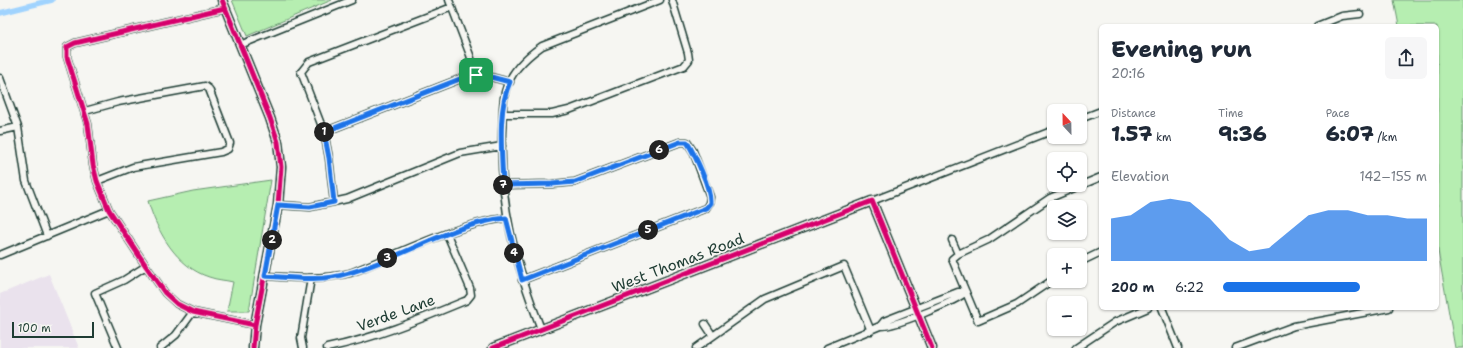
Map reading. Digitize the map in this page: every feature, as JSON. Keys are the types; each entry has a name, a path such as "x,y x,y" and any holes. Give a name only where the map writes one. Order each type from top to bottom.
{"street":[{"path":"222,0 270,118 278,142 281,172 278,205 255,325 253,348"},
{"path":"240,45 352,0"},
{"path":"449,0 476,75"},
{"path":"541,329 522,280 506,218 502,146 505,92 518,66 542,46 660,0"},
{"path":"503,114 552,114 569,110 684,66 689,60 672,0"},
{"path":"334,202 329,158 324,132 300,72 309,62 452,7"},
{"path":"226,8 74,43 67,47 67,57 85,111 93,165 109,210 164,293 177,304 193,312 255,325"},
{"path":"1322,24 1342,16 1360,14"},
{"path":"324,132 461,78 476,75 510,82"},
{"path":"0,78 18,127 26,181 47,236"},
{"path":"85,111 118,102 205,86 209,89 230,143 228,149 133,167 98,181"},
{"path":"1087,116 1099,112"},
{"path":"0,131 18,127"},
{"name":"West Thomas Road","path":"493,348 1047,133"},
{"path":"503,185 575,182 680,142 687,142 693,151 708,190 710,203 706,208 522,280"},
{"path":"278,205 310,207 347,199 460,153 502,146"},
{"path":"1047,284 1017,304 978,321 952,259 958,254 988,240 1050,198 1099,178"},
{"path":"872,201 932,348"},
{"path":"0,255 109,210"},
{"path":"265,276 311,278 350,273 476,223 506,218"},
{"name":"Verde Lane","path":"327,348 360,341 390,331 467,300 471,295 470,288 448,234"},
{"path":"952,240 958,254"},
{"path":"1087,259 1099,253"},
{"path":"118,348 95,292 124,280 146,266"},
{"path":"696,348 769,297 844,266 871,331"},
{"path":"303,348 301,338 311,278"},
{"path":"827,348 871,331 880,326 884,321 917,312 958,292 966,292"},
{"path":"1076,348 1123,318 1143,310"},
{"path":"1163,310 1178,348"},
{"path":"1235,348 1294,326 1378,310"},
{"path":"160,348 176,335 193,312"},
{"path":"705,324 713,336"}],"shaded area":[{"path":"49,274 79,348 0,348 0,294"}],"green space":[{"path":"232,0 332,0 247,36"},
{"path":"1394,0 1463,0 1463,348 1455,348 1439,256 1439,24 1399,24"},
{"path":"271,180 249,311 227,311 233,282 212,278 198,272 178,257 170,247 157,225 148,201 193,191"}],"waterway":[{"path":"0,13 52,0"}],"cycle path":[{"path":"222,0 270,118 278,142 281,167 278,205 255,325 253,348"},
{"path":"225,8 75,43 67,47 67,57 88,124 93,165 97,181 109,210 146,266 165,293 177,304 193,312 255,325"},
{"path":"493,348 872,201 932,348"}],"route":[{"path":"476,75 487,76 510,82 505,92 503,114 503,185 575,182 680,142 687,142 693,151 708,190 710,203 706,208 522,280 506,218 476,223 461,228 350,273 339,276 311,278 265,276 278,205 310,207 334,202 329,158 324,132 461,78 476,75"}]}
